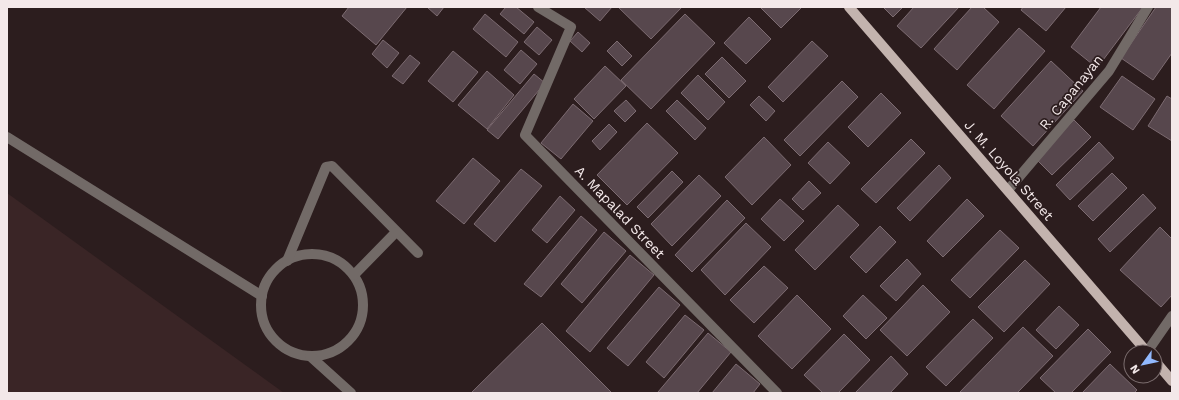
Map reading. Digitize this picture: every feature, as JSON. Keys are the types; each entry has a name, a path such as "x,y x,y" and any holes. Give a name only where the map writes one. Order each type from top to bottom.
{"main road":[{"name":"J. M. Loyola Street","path":"849,7 1140,344"},
{"path":"1163,371 1172,381"}],"street":[{"name":"A. Mapalad Street","path":"538,7 571,27 525,135 777,393"},
{"name":"R. Capanayan","path":"1008,190 1109,70 1148,7"},
{"path":"7,137 262,296"},
{"path":"287,261 326,168 332,166 418,253"},
{"path":"354,275 396,232"},
{"path":"316,254 337,261 354,275 361,288 363,303 362,316 357,330 348,341 337,349 324,354 310,356 296,353 283,347 273,336 266,324 262,310 262,296 267,282 275,270 287,261 301,255 316,254"},
{"path":"1153,344 1172,316"},
{"path":"310,356 351,393"}],"shaded area":[{"path":"7,193 284,393 7,393"}],"building":[{"path":"349,7 407,7 376,45 342,16"},
{"path":"427,7 444,7 437,16"},
{"path":"506,7 516,7 534,22 524,34 500,14"},
{"path":"584,7 612,7 600,21"},
{"path":"618,7 682,7 651,39"},
{"path":"760,7 802,7 781,28"},
{"path":"883,7 903,7 893,17"},
{"path":"914,7 959,7 921,48 897,26"},
{"path":"972,7 983,7 999,22 957,70 934,49"},
{"path":"1023,7 1066,7 1046,31 1021,10"},
{"path":"1101,7 1143,7 1097,68 1071,47"},
{"path":"1156,7 1172,7 1172,53 1153,80 1121,58"},
{"path":"485,14 518,42 506,57 473,29"},
{"path":"685,14 715,43 651,109 621,80"},
{"path":"749,17 771,39 746,64 724,43"},
{"path":"537,27 552,40 539,55 524,42"},
{"path":"1019,28 1045,51 994,109 967,85"},
{"path":"578,32 590,43 582,52 570,41"},
{"path":"383,40 399,53 387,68 372,54"},
{"path":"617,41 632,56 622,66 607,51"},
{"path":"812,41 828,56 783,102 768,87"},
{"path":"521,50 537,64 520,84 504,70"},
{"path":"453,51 478,72 453,102 428,81"},
{"path":"410,55 420,63 403,84 392,76"},
{"path":"722,57 746,81 729,98 705,74"},
{"path":"1051,61 1083,91 1033,146 1001,116"},
{"path":"605,66 626,86 594,119 574,99"},
{"path":"487,71 514,95 487,129 458,105"},
{"path":"534,74 545,83 498,139 487,130"},
{"path":"698,75 725,102 708,120 681,93"},
{"path":"1122,76 1155,99 1133,130 1100,107"},
{"path":"842,81 858,97 800,156 784,140"},
{"path":"881,93 901,113 868,147 848,127"},
{"path":"759,96 775,111 766,121 750,105"},
{"path":"1167,96 1172,99 1172,141 1148,126"},
{"path":"626,100 636,111 625,122 614,111"},
{"path":"677,100 706,128 695,140 666,111"},
{"path":"573,104 593,121 561,159 541,143"},
{"path":"1074,120 1091,137 1052,175 1035,158"},
{"path":"647,123 678,153 627,205 597,175"},
{"path":"609,124 617,132 600,150 592,141"},
{"path":"764,137 791,165 752,205 725,177"},
{"path":"911,139 925,153 876,203 861,189"},
{"path":"828,142 850,163 830,184 808,163"},
{"path":"1099,142 1114,158 1070,200 1056,185"},
{"path":"473,158 500,181 464,224 436,201"},
{"path":"939,165 951,178 910,221 897,208"},
{"path":"521,169 542,186 495,242 474,224"},
{"path":"672,171 683,182 648,218 637,207"},
{"path":"1112,173 1127,188 1093,221 1078,206"},
{"path":"699,175 721,196 672,246 651,224"},
{"path":"809,181 821,193 803,210 792,199"},
{"path":"1143,194 1156,208 1110,252 1098,239"},
{"path":"560,196 575,210 547,243 532,230"},
{"path":"780,199 804,221 784,241 761,219"},
{"path":"967,199 984,216 943,257 927,241"},
{"path":"727,200 745,218 692,272 675,255"},
{"path":"838,205 859,225 815,270 795,250"},
{"path":"581,216 597,230 541,297 524,284"},
{"path":"746,223 771,247 725,295 701,270"},
{"path":"880,226 896,242 866,273 850,257"},
{"path":"1160,227 1172,239 1172,295 1161,307 1120,270"},
{"path":"1000,230 1019,248 970,298 951,280"},
{"path":"604,232 626,251 582,303 561,284"},
{"path":"630,255 654,275 590,352 566,331"},
{"path":"907,259 921,274 896,301 880,286"},
{"path":"1025,260 1050,284 1004,332 978,307"},
{"path":"764,266 788,288 754,323 730,300"},
{"path":"923,285 950,312 907,356 880,330"},
{"path":"659,287 680,305 628,366 607,348"},
{"path":"797,295 831,329 792,369 758,336"},
{"path":"863,295 887,318 866,339 843,316"},
{"path":"1059,306 1079,325 1056,349 1036,330"},
{"path":"685,315 704,330 664,378 646,362"},
{"path":"973,319 993,338 946,386 926,367"},
{"path":"542,323 612,393 471,393"},
{"path":"1023,327 1053,356 1017,393 959,393"},
{"path":"1088,329 1111,352 1071,393 1056,393 1040,378"},
{"path":"708,333 731,352 697,393 659,393 658,392"},
{"path":"844,334 870,360 838,393 823,393 804,375"},
{"path":"891,356 908,374 890,393 855,393"},
{"path":"736,364 760,384 753,393 712,393"},
{"path":"1110,364 1123,377 1123,384 1131,384 1137,390 1134,393 1082,393"}]}
